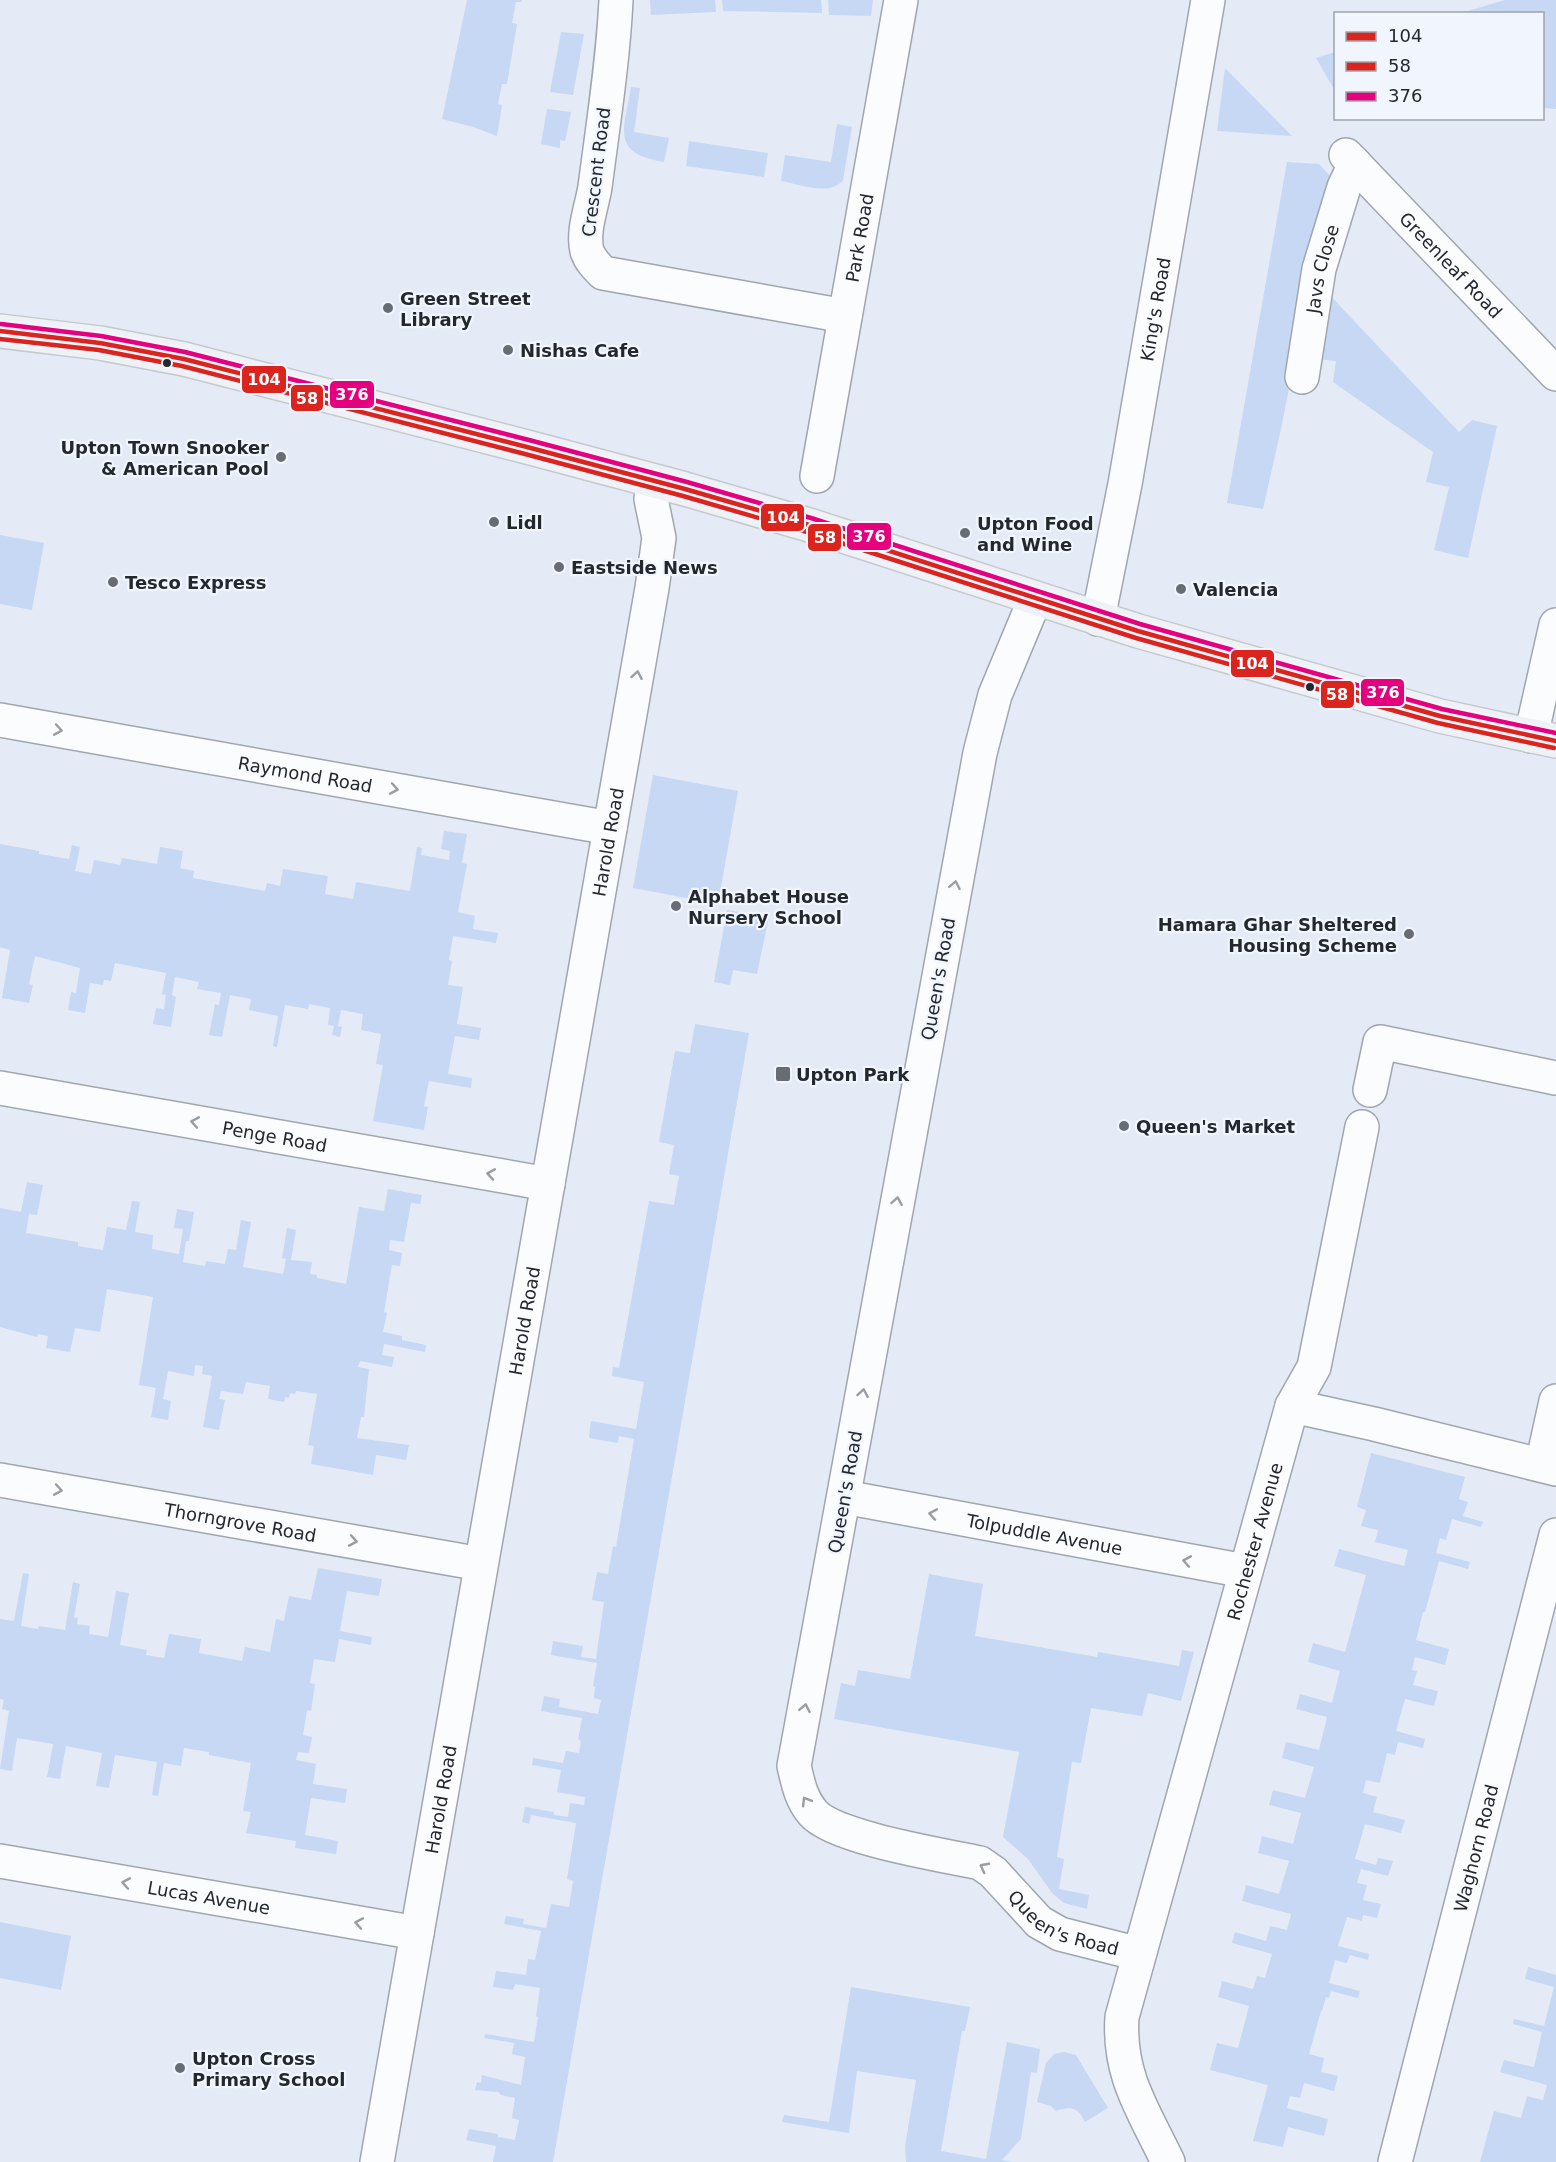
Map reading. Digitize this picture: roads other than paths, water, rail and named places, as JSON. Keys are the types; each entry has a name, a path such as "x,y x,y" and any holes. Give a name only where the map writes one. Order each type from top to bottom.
{"main road":[{"path":"0,331 100,343 184,359 653,481 840,535 1098,619 1440,716 1544,738"}],"street":[{"name":"Crescent Road","path":"616,0 612,51 587,231 587,250 594,264 603,273 845,316"},
{"name":"Park Road","path":"818,476 901,0"},
{"name":"King's Road","path":"1098,619 1125,484 1208,0"},
{"name":"Greenleaf Road","path":"1350,160 1556,374"},
{"name":"Javs Close","path":"1302,377 1319,269 1350,160"},
{"name":"Harold Road","path":"377,2162 659,538 651,499 653,481"},
{"name":"Queen's Road","path":"1035,599 995,695 980,753 794,1766 800,1793 813,1813 833,1828 980,1863 993,1872 1039,1922 1060,1934 1139,1954 1122,2017 1120,2040 1128,2078 1167,2162"},
{"path":"1544,738 1556,625"},
{"name":"Raymond Road","path":"0,720 610,828"},
{"path":"1370,1090 1380,1042 1556,1078"},
{"name":"Penge Road","path":"0,1088 548,1184"},
{"name":"Rochester Avenue","path":"1139,1954 1292,1406 1314,1367 1362,1127"},
{"path":"1292,1406 1549,1467 1556,1401"},
{"name":"Thorngrove Road","path":"0,1480 481,1564"},
{"name":"Tolpuddle Avenue","path":"844,1497 1245,1571"},
{"name":"Waghorn Road","path":"1395,2162 1556,1535"},
{"name":"Lucas Avenue","path":"0,1861 417,1933"}],"place":[{"name":"Green Street Library","path":"388,308"},
{"name":"Nishas Cafe","path":"508,350"},
{"name":"Upton Town Snooker & American Pool","path":"281,457"},
{"name":"Lidl","path":"494,522"},
{"name":"Upton Food and Wine","path":"965,533"},
{"name":"Eastside News","path":"559,567"},
{"name":"Tesco Express","path":"113,582"},
{"name":"Valencia","path":"1181,589"},
{"name":"Alphabet House Nursery School","path":"676,906"},
{"name":"Hamara Ghar Sheltered Housing Scheme","path":"1409,934"},
{"name":"Upton Park","path":"783,1074"},
{"name":"Queen's Market","path":"1124,1126"},
{"name":"Upton Cross Primary School","path":"180,2068"}]}
